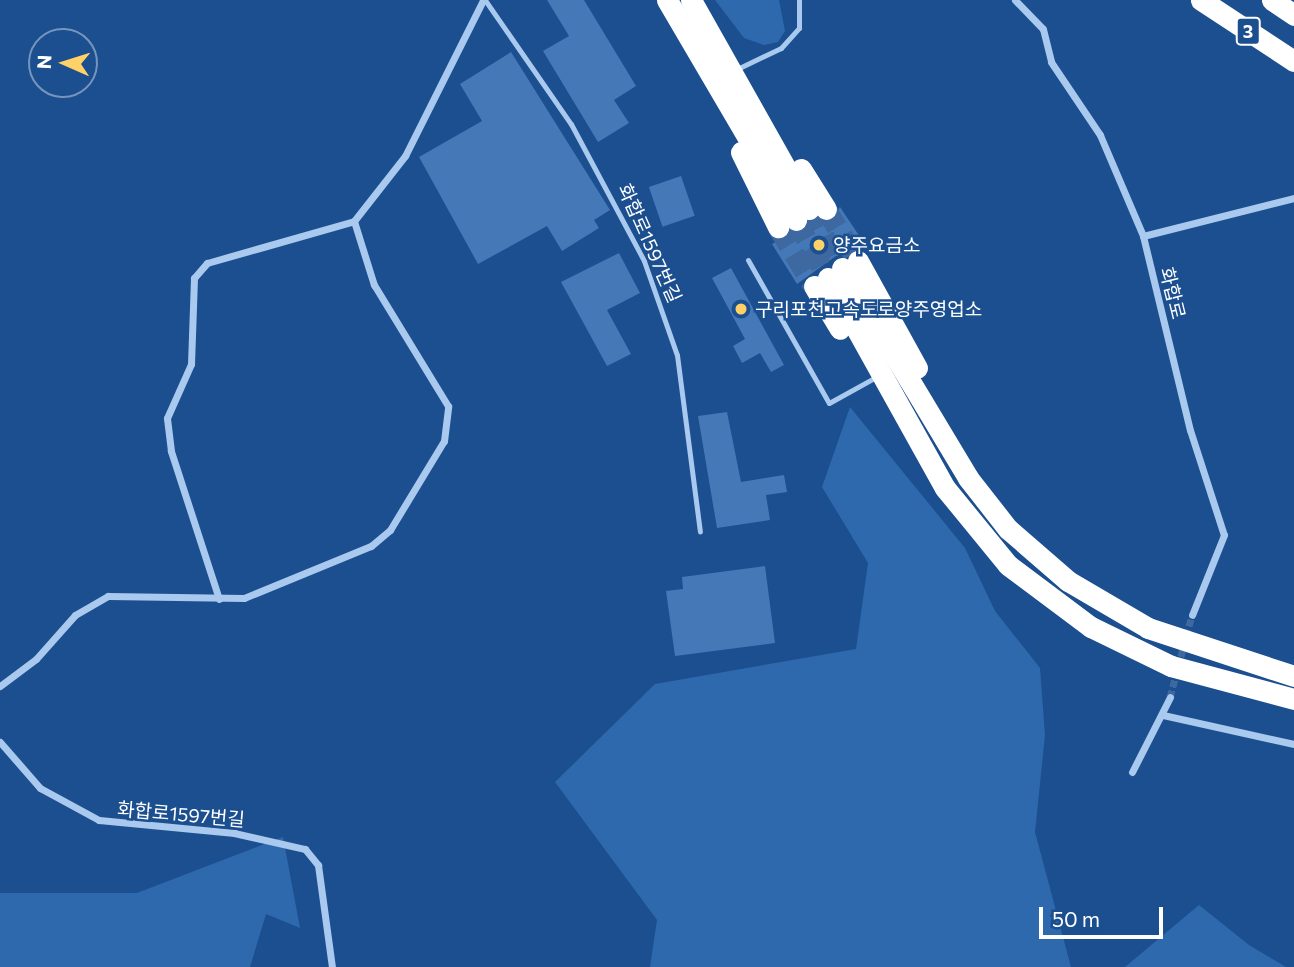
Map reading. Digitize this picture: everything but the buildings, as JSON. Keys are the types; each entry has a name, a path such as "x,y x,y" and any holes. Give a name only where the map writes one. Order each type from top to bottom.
{"highway":[{"path":"666,0 802,217 738,69 696,8"},
{"name":"3","path":"1201,0 1294,61"},
{"name":"3","path":"1272,0 1294,15"},
{"path":"1294,676 1237,662 1106,606 1008,529 979,492 836,273 874,378 945,488 1008,565 1091,626 1204,680 1294,699"}],"street":[{"name":"화합로1597번길","path":"354,220 405,156 484,0"},
{"name":"화합로","path":"1015,0 1043,29 1051,62 1100,135 1143,236 1190,430 1224,535 1192,615"},
{"path":"1143,236 1294,198"},
{"path":"0,686 36,659 75,615 108,596 135,592 219,599 256,595 382,538 444,441 444,395 374,285 354,220 207,263 194,278 191,364 167,418 171,451 219,599"},
{"path":"1132,772 1163,715 1170,696"},
{"path":"1163,715 1294,744"},
{"name":"화합로1597번길","path":"0,742 40,788 99,820 234,833 305,849 318,865 332,967"}],"lane":[{"name":"화합로1597번길","path":"484,0 571,124 644,261 677,355 700,532"},
{"path":"738,69 781,48 799,28 799,0"},
{"path":"748,260 829,403 874,378"}],"shaded area":[{"path":"715,0 779,0 785,31 778,42 764,45 744,38"},
{"path":"850,407 965,548 995,611 1040,668 1045,735 1035,832 1071,967 650,967 657,920 555,782 655,684 856,649 868,563 822,487"},
{"path":"283,837 300,928 266,914 250,967 0,967 0,893 137,893"},
{"path":"1199,905 1249,945 1286,967 1125,967"}],"tunnel":[{"path":"809,209 842,268"},
{"path":"826,209 858,261"},
{"path":"796,220 828,278"},
{"path":"778,227 814,286"},
{"path":"1170,697 1192,615"}],"place":[{"name":"양주요금소","path":"819,245"},
{"name":"구리포천고속도로양주영업소","path":"741,309"}]}
